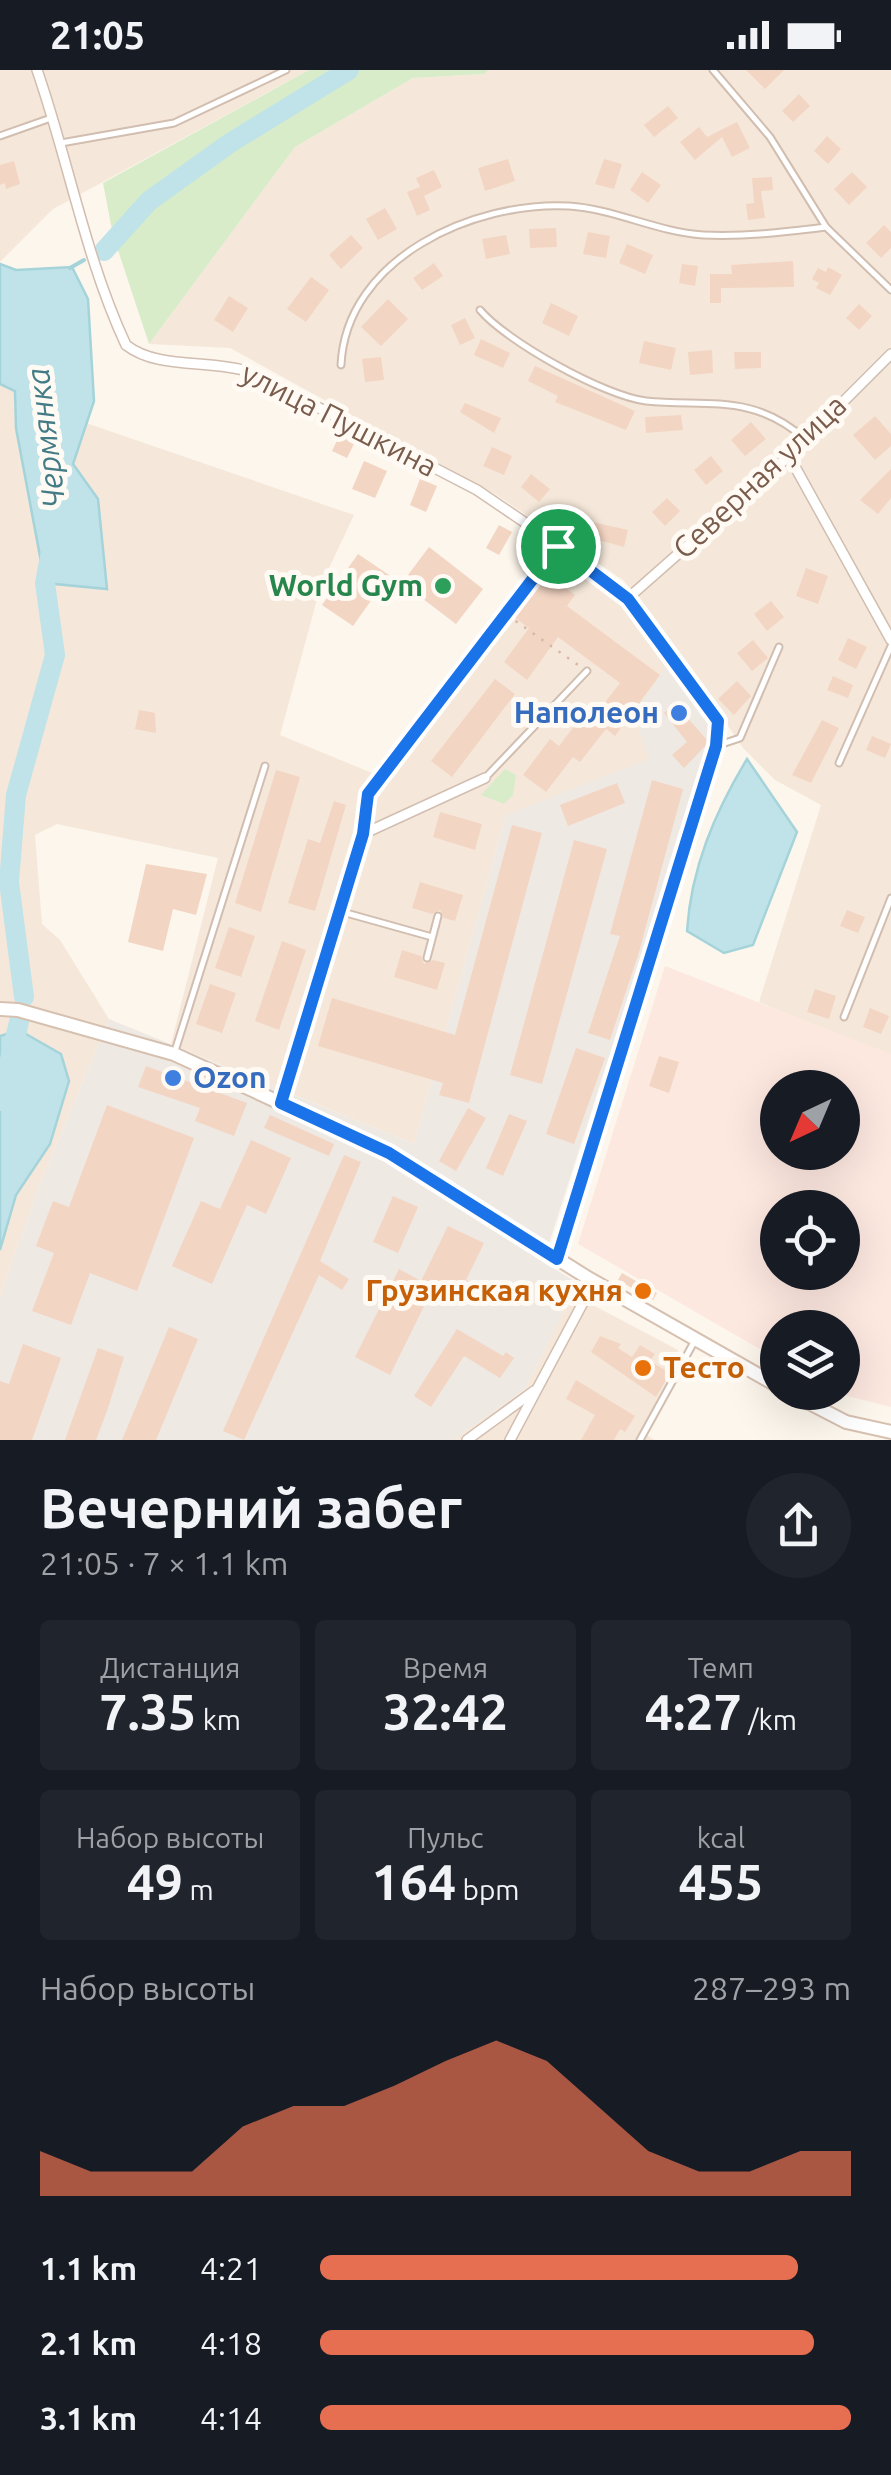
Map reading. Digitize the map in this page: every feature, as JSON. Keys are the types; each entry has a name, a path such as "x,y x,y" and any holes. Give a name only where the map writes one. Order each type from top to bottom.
{"street":[{"name":"улица Пушкина","path":"37,70 62,144 80,222 126,346 156,360 221,362 250,372 477,490 628,599 718,721 716,746"},
{"name":"Северная улица","path":"628,599 789,456 891,354"},
{"path":"789,456 891,643"},
{"path":"557,1259 716,746"},
{"path":"281,1103 363,834 485,778"},
{"path":"0,1009 18,1010 174,1054 389,1153 594,1282 760,1376"},
{"path":"510,1440 594,1282"},
{"path":"467,1440 540,1387"},
{"path":"823,1410 846,1422 891,1432"}],"lane":[{"path":"62,144 174,123 286,70"},
{"path":"713,70 770,137 826,228 891,290"},
{"path":"0,136 53,117"},
{"path":"341,365 342,340 356,306 387,270 417,245 474,218 530,207 572,206 663,230 702,235 756,236 826,228"},
{"path":"480,310 493,326 600,386 642,400 745,404 805,438"},
{"path":"839,763 891,643"},
{"path":"716,746 740,738 779,647"},
{"path":"485,778 586,671"},
{"path":"174,1054 265,766"},
{"path":"844,1016 891,898"},
{"path":"339,911 432,937"},
{"path":"427,958 438,916"},
{"path":"640,1440 696,1340"}],"path":[{"path":"363,834 368,794 558,546"},
{"path":"506,614 586,671"}],"shaded area":[{"path":"0,70 309,70 53,209 0,262"},
{"path":"488,70 891,70 891,1058 759,1002 821,805 775,780 743,748 652,614 623,580 495,494 230,348 149,344 295,147 413,78 485,74"},
{"path":"0,384 15,390 16,428 45,583 98,499 73,464 86,423 354,515 321,585 280,735 389,780 566,551 629,595 702,700 650,759 506,815 414,1144 171,1044 218,858 57,824 35,835 42,924 60,940 109,1019 39,1186 0,1297"},
{"path":"665,668 677,670 702,700 711,727 709,745 543,1262 576,1282 575,1288 525,1389 453,1440 0,1440 0,1297 39,1186 109,1019 414,1144 506,815 649,759 634,714"},
{"path":"665,966 891,1054 891,1407 860,1399 860,1310 760,1310 760,1349 578,1244"},
{"path":"572,1294 678,1350 680,1363 641,1432 655,1440 453,1440 525,1389"}],"green space":[{"path":"309,70 488,70 485,74 413,78 295,147 149,344 113,235 103,183"},
{"path":"505,769 516,775 513,795 504,804 481,795"}],"water":[{"path":"0,264 16,270 72,267 88,299 94,401 73,464 98,499 107,589 45,583 16,428 15,391 0,384"},
{"path":"747,759 797,832 753,945 724,953 687,931 689,908 706,841"},
{"path":"19,1030 61,1054 69,1081 50,1144 16,1195 0,1250 0,1036"}],"building":[{"path":"746,70 784,70 765,89"},
{"path":"799,94 810,106 793,122 782,111"},
{"path":"668,106 678,118 654,137 644,125"},
{"path":"737,122 750,148 732,157 722,137 695,160 680,142 699,127 707,137"},
{"path":"827,136 841,149 828,164 814,151"},
{"path":"508,159 515,181 485,191 478,168"},
{"path":"604,159 622,164 614,189 595,184"},
{"path":"14,161 20,184 6,189 5,183 0,185 0,165"},
{"path":"434,170 442,187 424,196 430,210 417,216 407,192 420,187 416,178"},
{"path":"642,172 661,185 648,203 630,190"},
{"path":"852,172 867,187 849,205 834,189"},
{"path":"772,177 773,190 761,191 765,218 748,220 746,204 754,203 752,178"},
{"path":"385,208 397,229 378,240 366,219"},
{"path":"884,225 891,232 891,248 881,258 866,243"},
{"path":"556,228 557,247 530,248 529,229"},
{"path":"588,232 610,236 606,258 583,254"},
{"path":"351,235 363,248 341,269 329,255"},
{"path":"506,235 510,254 486,259 482,239"},
{"path":"627,244 653,255 645,274 619,263"},
{"path":"793,261 794,287 721,288 721,303 710,303 710,274 732,274 731,265"},
{"path":"434,263 443,276 422,290 413,278"},
{"path":"682,264 698,266 695,286 679,283"},
{"path":"828,267 842,275 830,295 816,288 819,283 812,279 818,268 826,272"},
{"path":"311,277 329,290 306,322 287,309"},
{"path":"229,296 248,308 233,332 214,320"},
{"path":"388,299 408,319 381,346 361,327"},
{"path":"551,303 578,316 569,336 542,323"},
{"path":"859,304 872,316 859,330 846,318"},
{"path":"465,318 475,338 460,345 451,325"},
{"path":"481,339 510,353 503,368 474,355"},
{"path":"644,341 676,348 671,370 639,363"},
{"path":"712,350 713,373 690,375 688,352"},
{"path":"734,352 761,352 761,368 735,369"},
{"path":"381,357 384,380 365,382 362,359"},
{"path":"535,366 635,411 626,430 555,402 558,396 528,381"},
{"path":"465,403 501,418 494,433 460,412"},
{"path":"681,415 683,430 646,433 645,417"},
{"path":"875,416 891,434 891,446 875,460 853,435"},
{"path":"751,422 766,439 745,456 731,440"},
{"path":"342,430 357,438 347,458 332,451"},
{"path":"492,447 512,456 504,475 483,466"},
{"path":"711,456 723,471 706,485 694,470"},
{"path":"364,461 387,471 375,498 352,489"},
{"path":"891,469 891,498 878,514 860,500"},
{"path":"531,474 550,489 539,502 521,487"},
{"path":"420,479 437,486 426,512 410,505"},
{"path":"667,498 680,511 665,526 652,512"},
{"path":"593,522 628,530 624,547 591,538"},
{"path":"499,525 512,532 499,555 486,548"},
{"name":"World Gym","path":"429,547 483,589 456,624 402,583"},
{"path":"358,554 389,575 353,626 322,605"},
{"path":"806,568 828,576 818,604 796,596"},
{"path":"548,574 575,595 567,606 660,675 615,736 606,729 580,762 573,757 546,792 523,775 550,739 559,746 585,712 593,718 620,683 558,637 527,680 504,662 529,628 515,618"},
{"path":"771,601 784,617 767,631 754,614"},
{"path":"848,638 867,647 856,669 838,660"},
{"path":"753,640 768,658 752,671 737,653"},
{"path":"833,676 853,685 848,698 827,690"},
{"path":"495,679 515,694 452,777 431,761"},
{"path":"737,681 751,696 734,715 718,699"},
{"path":"675,704 709,742 684,768 672,755 687,742 664,713"},
{"path":"139,710 155,713 156,733 135,729"},
{"path":"822,720 839,728 811,783 792,775"},
{"path":"872,736 891,744 885,758 866,750"},
{"path":"276,770 300,777 261,912 235,903"},
{"path":"652,780 683,789 639,952 610,1040 588,1033 620,936 610,934"},
{"path":"617,783 625,803 568,826 560,805"},
{"path":"334,801 346,805 315,911 288,903 308,839 320,843"},
{"path":"440,812 482,824 475,850 433,837"},
{"path":"512,825 542,833 469,1103 439,1095 443,1083 318,1046 332,998 455,1035"},
{"path":"574,840 607,849 542,1084 510,1075"},
{"path":"146,864 207,874 196,915 173,909 163,951 128,942"},
{"path":"420,882 463,895 455,921 444,918 440,910 432,914 412,908"},
{"path":"847,910 865,917 858,933 840,926"},
{"path":"229,927 255,936 241,977 215,968"},
{"path":"282,941 306,950 279,1030 255,1021"},
{"path":"402,950 421,956 424,964 433,960 445,963 437,990 394,977"},
{"path":"210,984 236,993 222,1033 196,1024"},
{"path":"815,989 836,996 829,1019 807,1012"},
{"path":"870,1008 889,1016 881,1034 863,1027"},
{"path":"576,1048 605,1058 574,1144 546,1134"},
{"path":"659,1056 679,1062 669,1093 649,1086"},
{"path":"146,1066 247,1103 234,1136 195,1121 200,1108 138,1087"},
{"path":"107,1105 194,1138 137,1291 90,1273 71,1325 32,1311 54,1253 36,1246 53,1201 69,1207"},
{"path":"468,1108 486,1118 456,1171 439,1161"},
{"path":"509,1114 527,1121 503,1176 486,1168"},
{"path":"270,1115 334,1144 329,1156 264,1128"},
{"path":"251,1140 291,1158 266,1214 247,1205 212,1284 172,1266 201,1201 220,1209"},
{"path":"344,1155 361,1162 320,1261 349,1279 342,1290 319,1275 244,1440 223,1431"},
{"path":"393,1196 418,1207 398,1253 373,1242"},
{"path":"448,1226 484,1243 466,1280 489,1290 486,1299 461,1289 458,1296 435,1284 390,1375 355,1357 399,1269 421,1281"},
{"path":"622,1273 657,1293 653,1300 618,1280"},
{"path":"169,1327 198,1339 156,1440 122,1440"},
{"path":"457,1329 503,1356 506,1352 514,1358 500,1378 464,1356 431,1407 414,1396"},
{"name":"Тесто","path":"600,1336 621,1344 618,1348 632,1357 640,1345 655,1354 650,1361 670,1373 656,1397 591,1352"},
{"path":"23,1344 61,1358 32,1440 0,1440 0,1381 9,1384"},
{"path":"98,1348 124,1357 107,1411 96,1440 65,1440"},
{"path":"576,1380 635,1416 625,1432 620,1429 614,1440 581,1440 595,1415 566,1399"}],"waterway":[{"name":"Чермянка","path":"104,251 149,201 230,143 349,70"},
{"path":"70,268 84,260"},
{"name":"Чермянка","path":"24,997 9,882 16,795 55,655 45,583 50,557"},
{"name":"Чермянка","path":"0,1101 19,1022"}],"place":[{"name":"World Gym","path":"443,586"},
{"name":"Наполеон","path":"679,713"},
{"name":"Ozon","path":"173,1078"},
{"name":"Грузинская кухня","path":"643,1291"},
{"name":"Тесто","path":"643,1368"}],"route":[{"path":"558,546 628,599 718,721 716,746 557,1259 389,1153 281,1103 363,834 368,794 558,546"}]}
